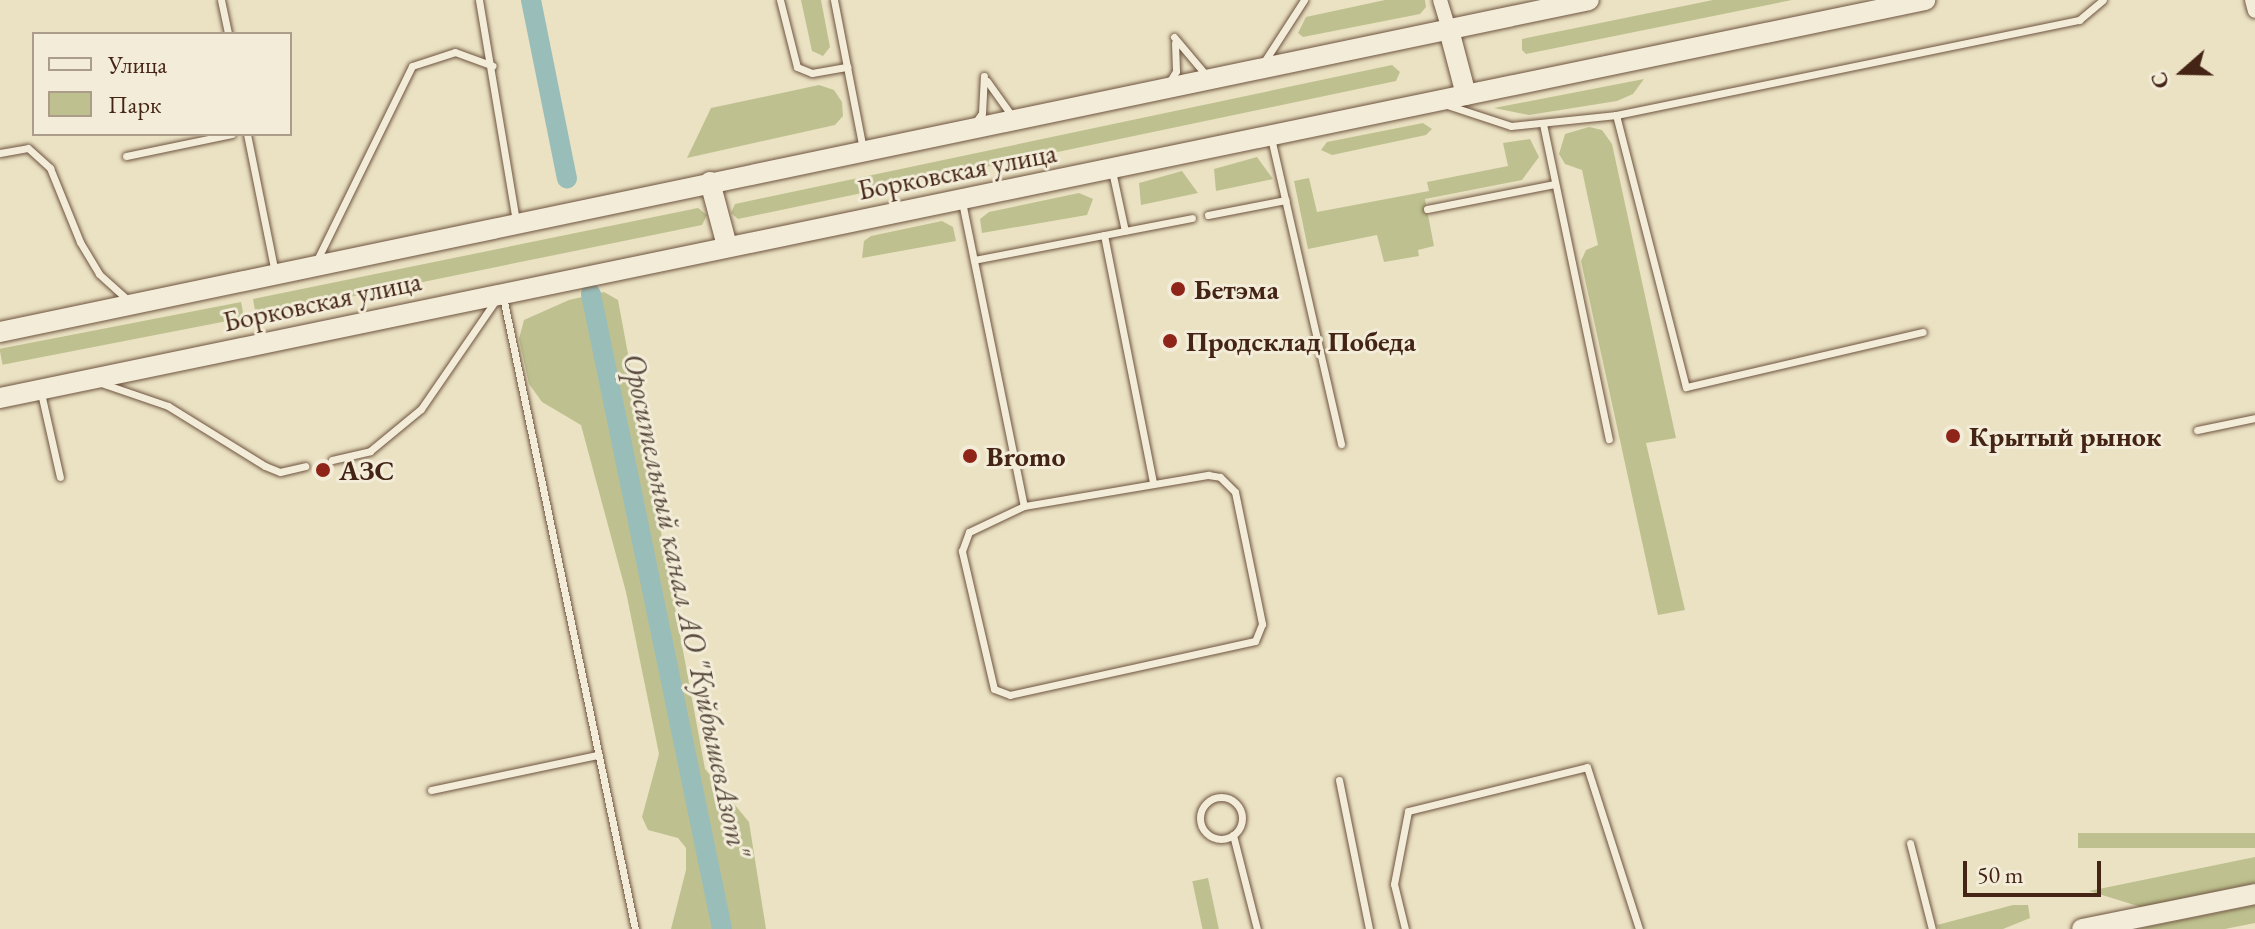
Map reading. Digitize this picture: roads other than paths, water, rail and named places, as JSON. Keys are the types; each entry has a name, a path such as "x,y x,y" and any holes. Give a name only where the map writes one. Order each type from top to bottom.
{"main road":[{"name":"Борковская улица","path":"0,332 973,125 1222,78 1589,0"},
{"name":"Борковская улица","path":"0,398 502,291 1925,0"},
{"path":"1449,30 1466,95"},
{"path":"710,182 727,246"},
{"path":"2082,929 2255,894"}],"street":[{"path":"1440,0 1449,30"},
{"path":"2252,0 2255,11"}],"lane":[{"path":"221,0 228,32"},
{"path":"479,0 493,66 517,224"},
{"path":"780,0 797,67 812,73 847,67"},
{"path":"834,0 863,149"},
{"path":"1259,70 1304,0"},
{"path":"1438,101 1490,122 1543,124 1616,115 2079,20 2103,0"},
{"path":"1159,90 1176,71 1174,37 1195,67 1222,78"},
{"path":"314,265 412,66 455,52 493,66"},
{"path":"973,125 982,113 984,76 1001,107 1014,117"},
{"path":"1616,115 1686,387 1923,332"},
{"path":"1543,124 1609,439"},
{"path":"1271,135 1341,444"},
{"path":"126,156 222,136"},
{"path":"247,136 275,273"},
{"path":"0,153 28,148 50,168 86,253 99,274 132,304"},
{"path":"1111,168 1125,231"},
{"path":"1427,209 1555,184"},
{"path":"962,199 1024,506"},
{"path":"1208,215 1286,200"},
{"path":"974,260 1192,218"},
{"path":"1104,235 1153,483"},
{"path":"332,460 370,451 421,409 502,291"},
{"path":"502,291 635,929"},
{"path":"90,379 168,406 265,466 280,472 305,466"},
{"path":"40,390 60,477"},
{"path":"2197,430 2255,418"},
{"path":"1208,475 1220,477 1235,492 1261,634 1247,646 1010,695 994,689 989,681 962,551 969,532 1024,506 1153,483 1208,475"},
{"path":"431,790 597,755"},
{"path":"1405,929 1394,884 1408,811 1587,767 1639,929"},
{"path":"1339,780 1369,929"},
{"path":"1233,835 1213,838 1203,830 1200,811 1209,800 1221,796 1238,805 1242,819 1233,835 1257,929"},
{"path":"1910,843 1932,929"}],"waterway":[{"name":"Оросительный канал АО \"КуйбышевАзот\"","path":"531,0 567,178"},
{"name":"Оросительный канал АО \"КуйбышевАзот\"","path":"591,294 722,929"}],"place":[{"name":"Бетэма","path":"1178,289"},
{"name":"Продсклад Победа","path":"1170,341"},
{"name":"Крытый рынок","path":"1953,436"},
{"name":"Bromo","path":"970,456"},
{"name":"АЗС","path":"323,470"}]}
